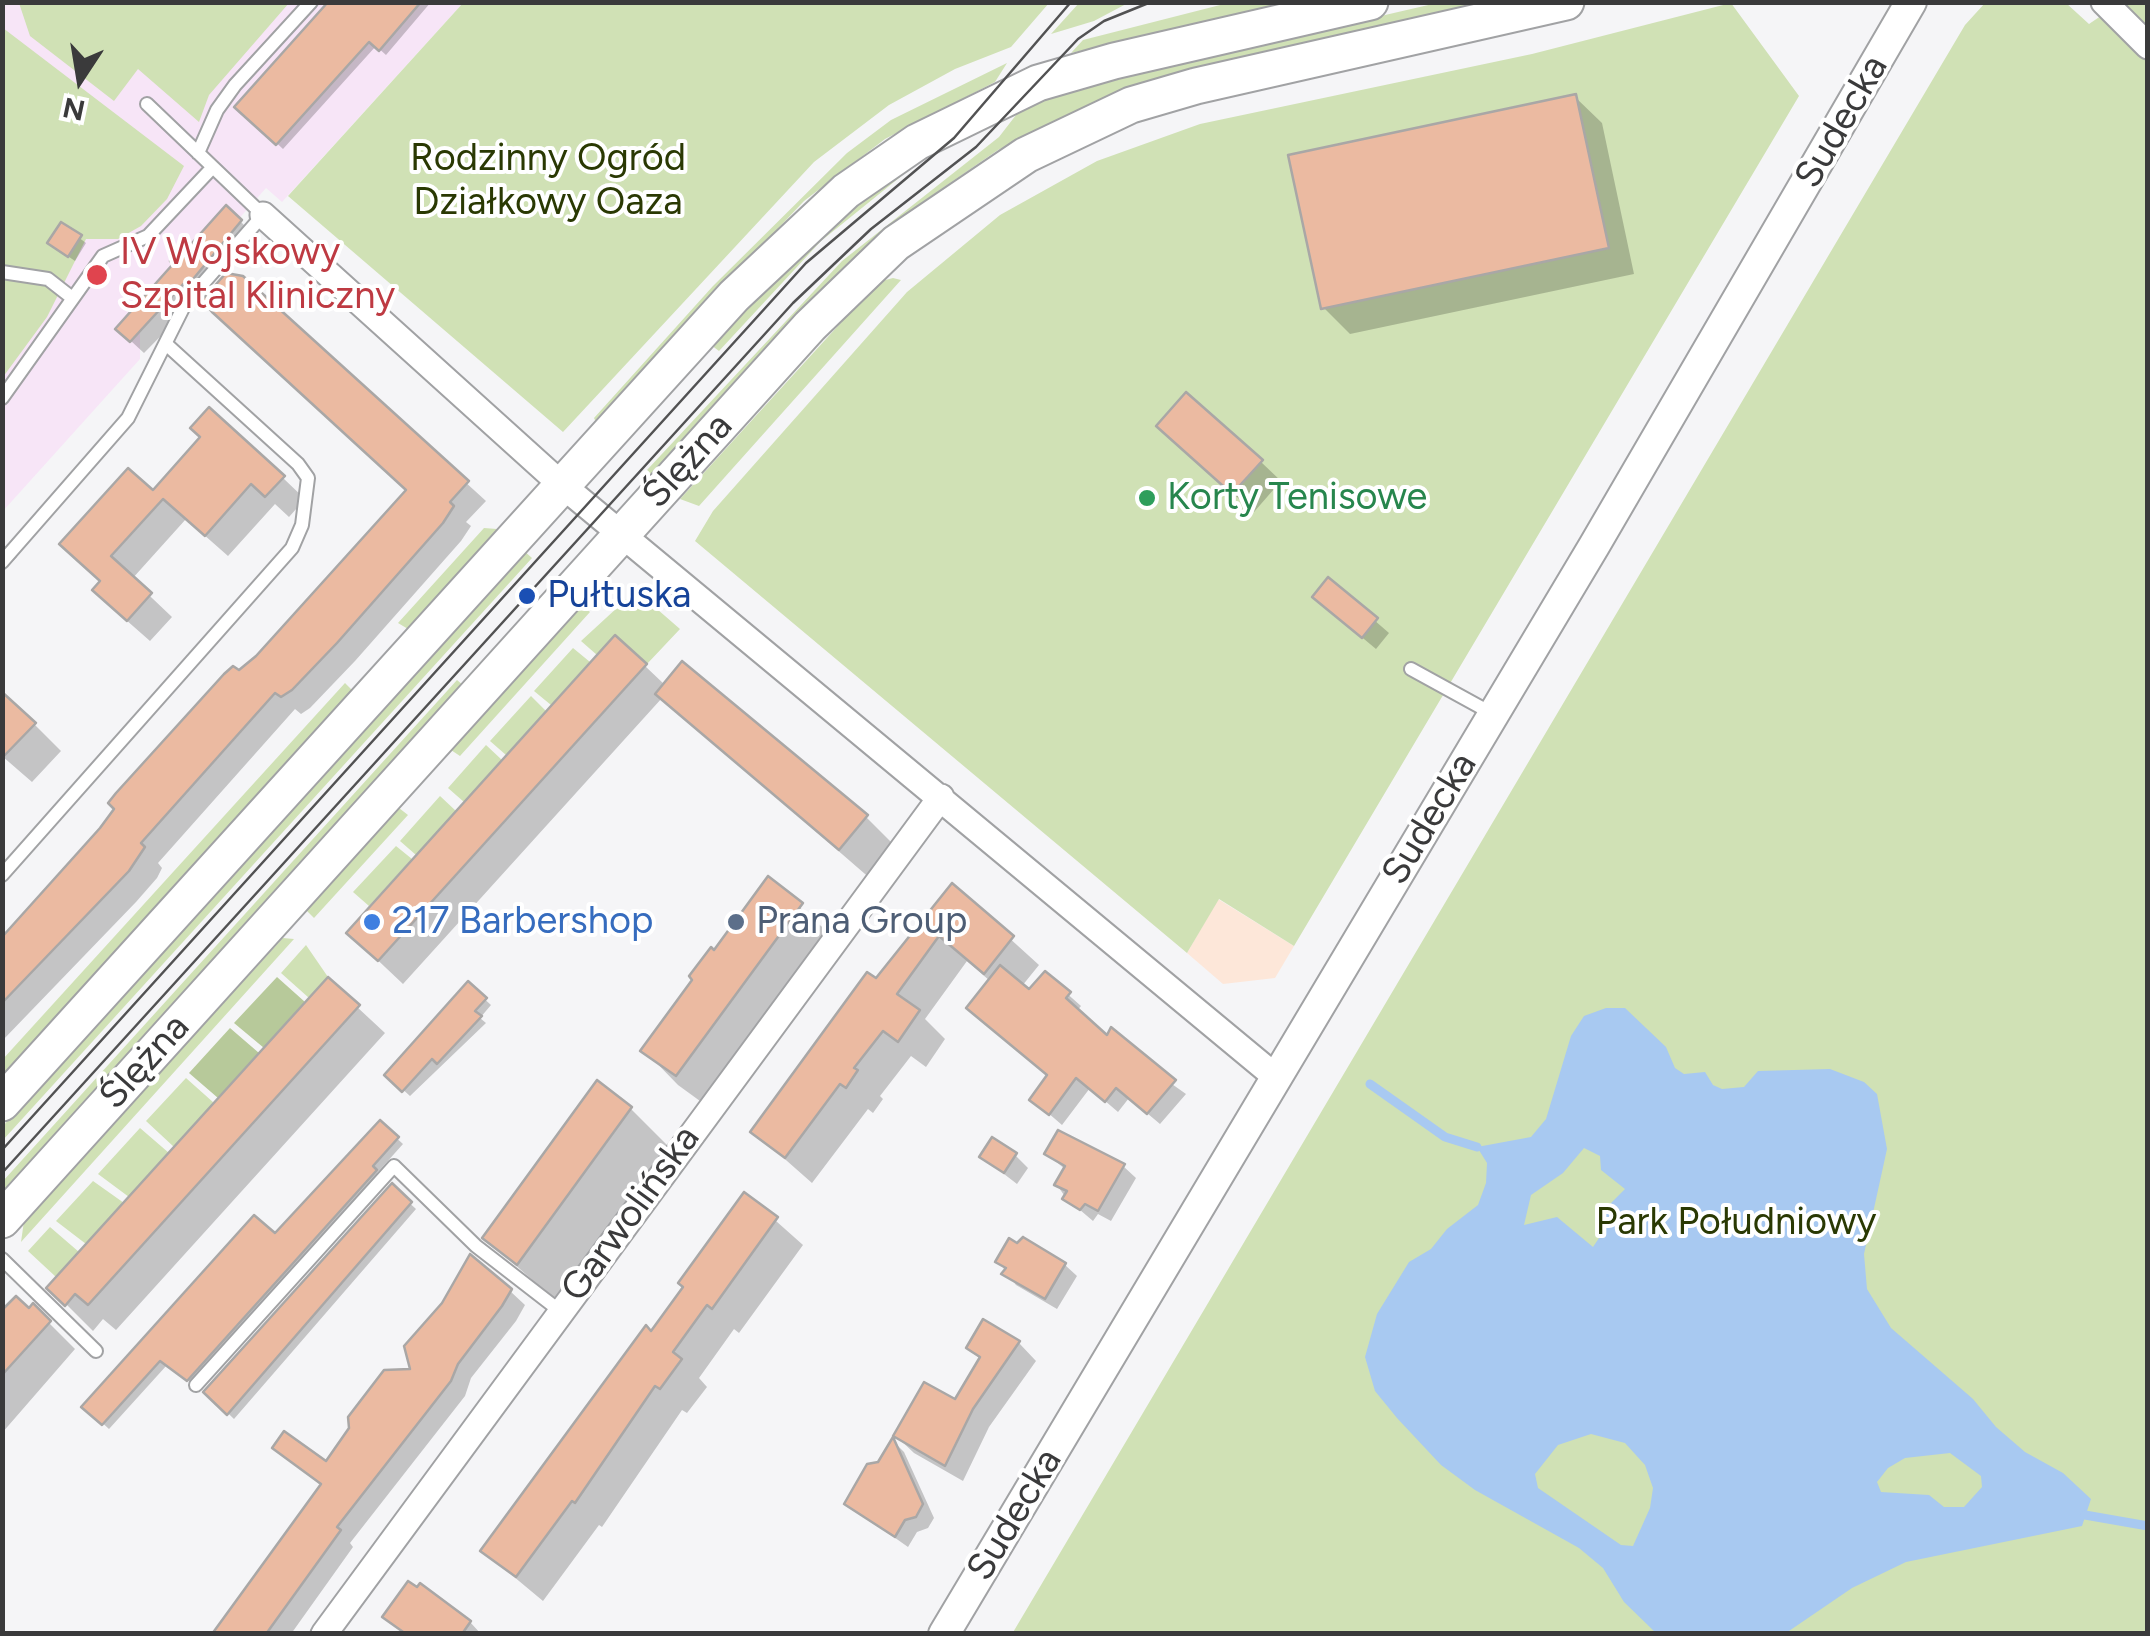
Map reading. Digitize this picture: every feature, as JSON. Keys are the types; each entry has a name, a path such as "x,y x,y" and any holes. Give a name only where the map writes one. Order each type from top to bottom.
{"main road":[{"name":"Ślężna","path":"2,1103 776,252 846,191 916,142 998,99 1068,72 1370,2"},
{"name":"Ślężna","path":"2,1220 847,286 896,243 1026,155 1162,94 1566,2"}],"street":[{"path":"1878,2 1889,40"},
{"name":"Sudecka","path":"944,1634 1277,1078 1911,2"},
{"path":"2104,2 2148,46"},
{"path":"263,216 562,484 1277,1078"},
{"name":"Garwolińska","path":"324,1634 941,797"}],"lane":[{"path":"198,154 217,110 235,85 311,2"},
{"path":"2,562 128,418 185,304 263,216 147,104"},
{"path":"2,398 103,256 148,236 212,168"},
{"path":"2,272 48,280 71,297"},
{"path":"2,875 292,548 302,525 308,478 298,464 166,344"},
{"path":"1411,669 1492,714"},
{"path":"196,1385 394,1166 476,1246 560,1311"},
{"path":"2,1259 96,1352"}],"shaded area":[{"name":"IV Wojskowy Szpital Kliniczny","path":"3,3 463,3 282,202 266,188 140,331 140,359 3,511"},
{"path":"1218,899 1294,946 1275,978 1223,984 1187,953"}],"green space":[{"name":"Rodzinny Ogród Działkowy Oaza","path":"463,2 1049,3 1011,47 955,69 889,105 814,162 563,432 288,196"},
{"path":"1079,2 1128,3 1094,21 1051,34"},
{"path":"19,3 289,3 209,95 199,122 138,69 114,101 30,36"},
{"path":"1228,3 1287,3 1071,53 1083,40"},
{"path":"1437,3 1497,3 1126,90 998,150 908,212 856,257 654,477 647,470 842,261 999,137 1023,106 1100,81"},
{"name":"Korty Tenisowe","path":"1731,3 1799,96 1294,946 1219,899 1187,953 695,541 713,511 907,292 1000,215 1097,161 1200,124 1532,54"},
{"name":"Park Południowy","path":"1985,3 2066,3 2089,24 2120,3 2147,3 2147,1633 1012,1634 1965,25"},
{"path":"3,28 184,166 167,199 141,226 118,239 86,239 47,317 3,377"},
{"path":"1007,63 995,82 885,139 804,201 596,422 594,418 713,286 847,153 891,120"},
{"path":"925,157 821,241 719,351 711,345 860,200"},
{"path":"901,280 699,506 680,499 878,282"},
{"path":"484,528 497,529 408,629 398,623"},
{"path":"523,550 532,558 3,1140 3,1126"},
{"path":"631,595 642,596 680,629 647,664 615,635 597,655 581,641"},
{"path":"583,605 590,612 460,756 451,750"},
{"path":"573,648 590,662 551,705 534,691"},
{"path":"457,680 464,686 3,1195 3,1181"},
{"path":"345,683 352,690 3,1077 3,1059"},
{"path":"531,696 546,711 506,755 490,741"},
{"path":"486,745 502,760 464,802 448,788"},
{"path":"440,796 456,811 416,855 400,841"},
{"path":"399,808 408,815 314,918 306,910"},
{"path":"396,846 412,859 369,906 353,892"},
{"path":"283,938 294,939 21,1242 24,1221"},
{"path":"306,945 328,977 309,998 281,973"},
{"path":"277,977 305,1002 264,1048 234,1023"},
{"path":"230,1028 259,1053 218,1098 189,1073"},
{"path":"186,1078 214,1103 174,1147 146,1121"},
{"path":"140,1128 169,1153 129,1197 98,1174"},
{"path":"93,1181 124,1203 86,1244 56,1221"},
{"path":"50,1227 79,1252 56,1277 28,1251"}],"water":[{"path":"1606,1008 1625,1008 1666,1047 1675,1068 1684,1074 1705,1072 1713,1085 1722,1089 1744,1087 1758,1071 1830,1069 1864,1082 1877,1094 1887,1149 1864,1254 1867,1289 1891,1328 1973,1399 1996,1427 2025,1452 2063,1473 2091,1499 2082,1526 1906,1562 1852,1588 1786,1633 1656,1633 1624,1602 1603,1568 1579,1548 1475,1490 1441,1465 1375,1391 1365,1357 1377,1314 1409,1262 1431,1249 1447,1229 1478,1205 1486,1183 1487,1163 1477,1147 1531,1137 1546,1119 1571,1036 1584,1016","holes":["1584,1148 1600,1156 1601,1170 1625,1189 1607,1207 1605,1229 1593,1247 1557,1217 1524,1225 1531,1195 1563,1173","1591,1434 1625,1443 1645,1465 1653,1488 1650,1508 1633,1546 1621,1545 1538,1488 1535,1474 1558,1445","1950,1453 1981,1476 1982,1487 1964,1507 1944,1507 1929,1495 1881,1492 1877,1482 1888,1468 1905,1458"]}],"building":[{"path":"328,2 421,2 379,51 369,42 276,145 234,107"},
{"path":"1576,94 1609,248 1321,309 1288,155"},
{"path":"226,205 242,220 189,284 186,281 130,342 115,329 173,264 170,261 175,262"},
{"path":"61,222 82,235 68,257 47,243"},
{"path":"226,273 243,276 469,481 450,502 454,506 443,523 337,643 292,690 281,697 275,693 141,843 145,847 129,871 2,1003 2,937 100,828 114,809 108,803 116,793 224,674 233,666 239,670 256,656 406,490 202,300"},
{"path":"1186,392 1263,460 1232,494 1156,426"},
{"path":"209,407 285,476 265,497 251,484 205,536 163,499 111,556 152,593 127,621 92,590 100,581 59,544 128,468 153,490 200,437 190,428"},
{"path":"1328,577 1378,618 1362,638 1312,597"},
{"path":"615,635 647,664 378,961 346,933"},
{"path":"682,661 868,815 839,850 655,694"},
{"path":"2,692 36,723 2,758"},
{"path":"768,876 803,903 676,1076 640,1051 692,980 689,976 711,947 714,950"},
{"path":"952,883 1014,936 984,974 939,936 897,994 920,1010 898,1042 883,1031 854,1068 858,1070 846,1088 840,1084 785,1158 750,1132 867,972 876,978"},
{"path":"1000,965 1029,989 1045,971 1071,992 1066,998 1107,1035 1111,1027 1176,1080 1147,1114 1116,1088 1105,1102 1076,1078 1049,1115 1029,1100 1047,1075 966,1008"},
{"path":"328,977 360,1005 88,1305 75,1294 65,1306 46,1288"},
{"path":"468,981 487,998 475,1011 482,1016 437,1064 432,1059 402,1092 384,1075"},
{"path":"597,1080 632,1107 517,1265 482,1238"},
{"path":"380,1120 399,1137 373,1166 377,1170 187,1381 160,1361 102,1425 81,1407 254,1215 275,1233"},
{"path":"1058,1130 1125,1164 1098,1211 1085,1204 1080,1210 1062,1199 1067,1191 1054,1185 1065,1166 1044,1154"},
{"path":"992,1137 1017,1153 1004,1173 979,1157"},
{"path":"392,1183 412,1202 227,1415 203,1392"},
{"path":"744,1192 778,1217 712,1309 707,1305 673,1352 682,1359 660,1389 655,1386 575,1503 572,1501 516,1577 480,1551 646,1325 651,1331 683,1287 678,1283"},
{"path":"1023,1237 1066,1263 1045,1299 1001,1274 1006,1268 995,1262 1009,1238 1017,1243"},
{"path":"470,1254 512,1289 502,1306 458,1364 451,1381 337,1527 341,1530 266,1634 212,1634 321,1484 272,1448 284,1431 326,1461 349,1428 348,1417 384,1370 410,1369 404,1346 442,1303"},
{"path":"16,1296 29,1308 33,1303 51,1321 2,1375 2,1310"},
{"path":"983,1319 1020,1341 973,1409 945,1466 893,1436 924,1382 955,1399 980,1357 966,1348"},
{"path":"893,1437 923,1504 916,1517 905,1520 895,1537 844,1504 867,1464 878,1462"},
{"path":"408,1581 417,1587 420,1583 471,1621 462,1634 406,1634 382,1617"}],"waterway":[{"path":"1370,1084 1445,1137 1477,1147"},
{"path":"2085,1515 2148,1526"}],"tram line":[{"path":"2,1150 806,263 954,138 1071,2"},
{"path":"2,1173 793,303 871,229 976,147 1078,39 1104,21 1151,2"}],"place":[{"name":"IV Wojskowy Szpital Kliniczny","path":"97,275"},
{"name":"Korty Tenisowe","path":"1147,498"},
{"name":"Pułtuska","path":"527,596"},
{"name":"217 Barbershop","path":"372,922"},
{"name":"Prana Group","path":"736,922"}]}
